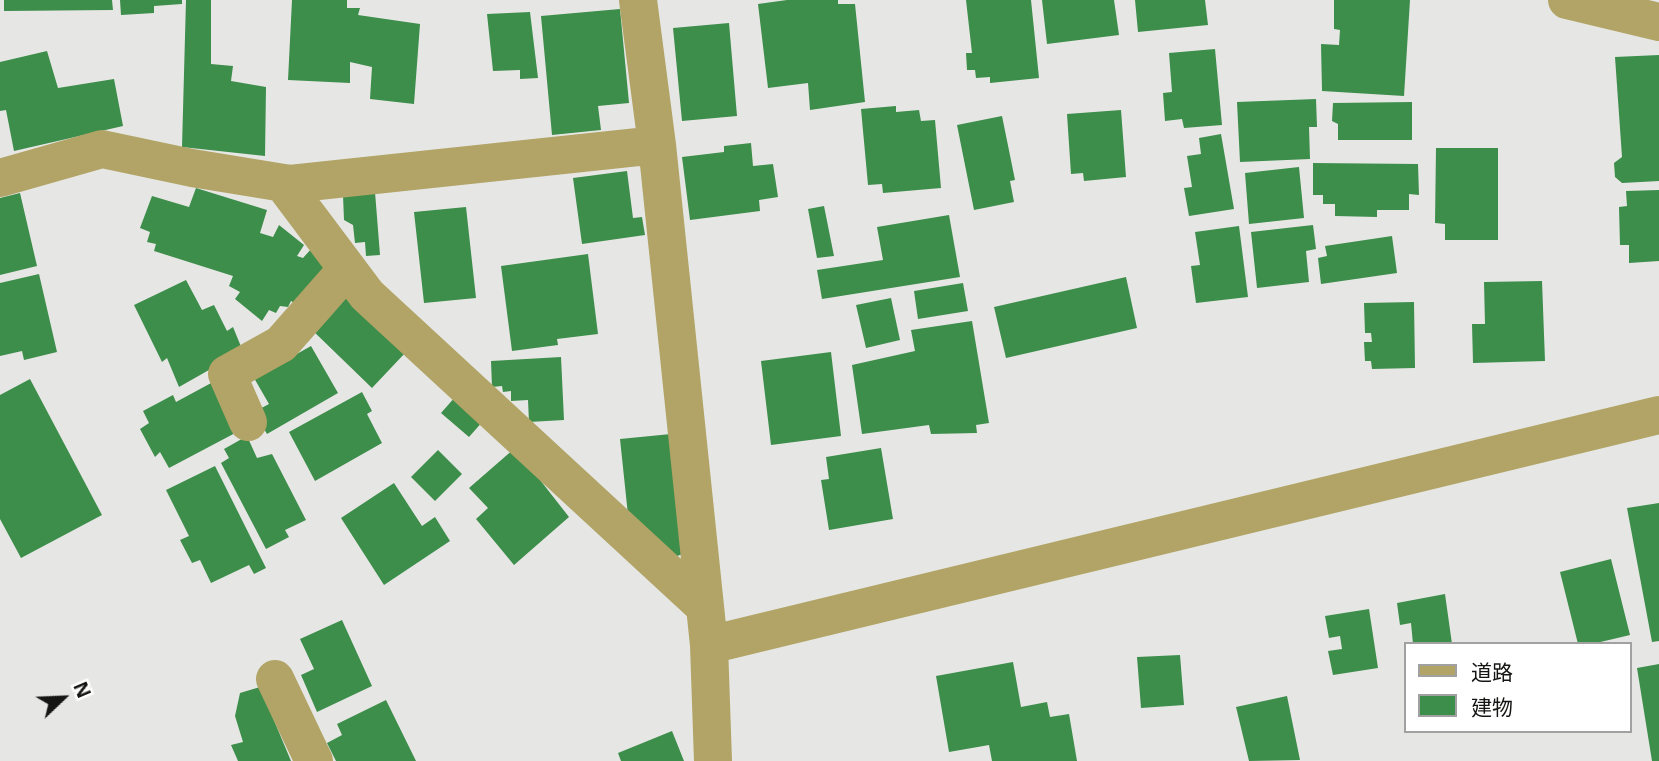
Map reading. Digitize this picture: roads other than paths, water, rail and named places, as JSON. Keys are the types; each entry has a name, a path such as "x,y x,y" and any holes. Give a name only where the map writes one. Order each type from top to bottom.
{"street":[{"path":"638,0 709,645 713,761"},
{"path":"1567,0 1659,22"},
{"path":"0,178 102,149 192,168 290,184 656,145"},
{"path":"283,183 367,295 704,606"},
{"path":"248,422 227,374 281,344 347,269"},
{"path":"709,645 1659,415"},
{"path":"275,679 314,761"}]}
